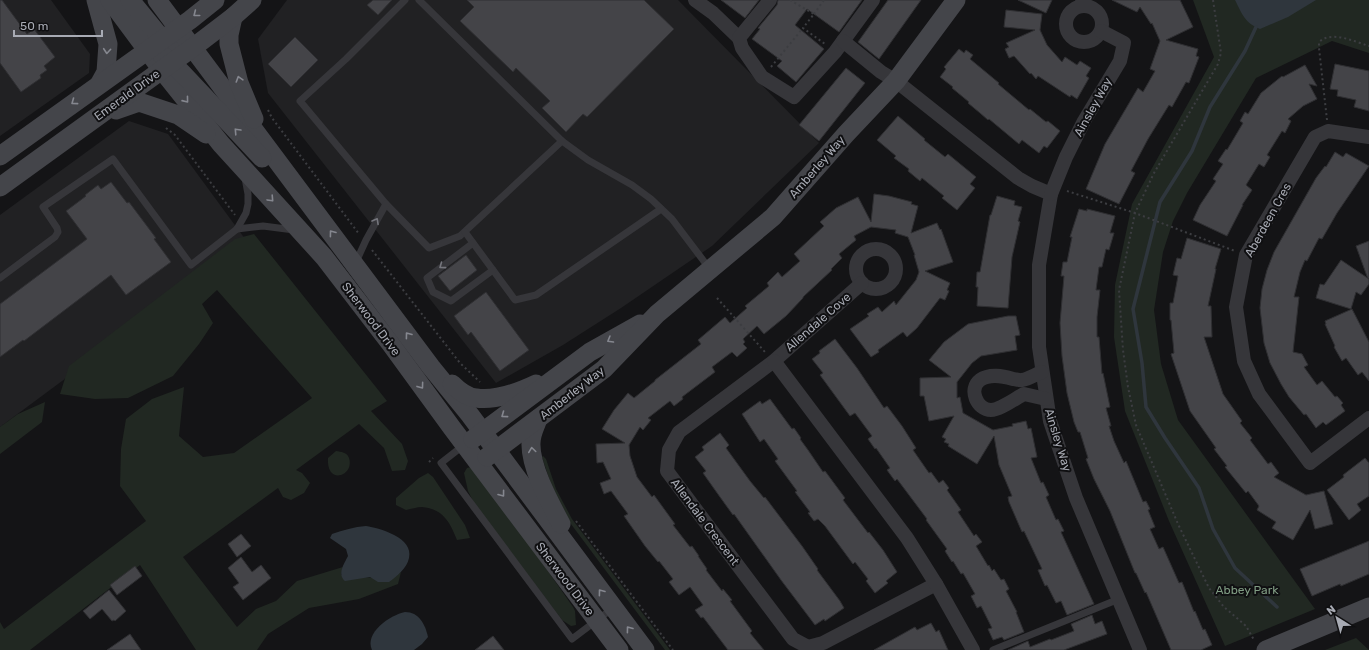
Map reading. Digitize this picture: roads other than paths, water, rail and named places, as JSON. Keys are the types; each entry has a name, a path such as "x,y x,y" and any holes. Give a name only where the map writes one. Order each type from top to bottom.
{"main road":[{"path":"96,0 108,44 106,72 100,84"},
{"name":"Sherwood Drive","path":"110,0 162,50 221,144 324,257 618,650"},
{"path":"130,0 162,50 260,156 270,165 287,174"},
{"name":"Sherwood Drive","path":"157,0 162,50"},
{"name":"Emerald Drive","path":"0,187 34,161 93,120 162,50 215,0"},
{"name":"Emerald Drive","path":"0,156 129,64 162,50 193,48 252,0"},
{"name":"Amberley Way","path":"479,463 604,369 657,314 773,217 846,134 896,81 956,0"},
{"path":"232,17 229,44 239,83 263,142"},
{"name":"Sherwood Drive","path":"162,50 193,48 431,367 482,432 645,650"},
{"path":"34,161 81,118 162,50"},
{"path":"93,120 120,108 139,102 178,115 221,144"},
{"name":"Amberley Way","path":"465,445 590,352 657,314"},
{"path":"431,367 458,390 467,396 475,398 504,395 532,386 562,373"},
{"path":"538,419 532,433 531,444 536,470 563,530 588,575"},
{"path":"1275,648 1369,607"}],"street":[{"path":"695,0 739,38 742,48 762,77 794,97 839,47 873,0"},
{"path":"739,38 770,0"},
{"path":"1078,3 1094,9 1101,19 1101,31 1093,40 1088,42 1076,41 1067,33 1065,22 1071,11 1078,3"},
{"name":"Ainsley Way","path":"1101,31 1124,43 1120,61 1081,127 1066,157 1051,194 1039,265 1039,347 1050,421 1076,498 1140,650"},
{"path":"839,47 896,81 1018,178 1051,194"},
{"name":"Aberdeen Cres","path":"1369,137 1328,131 1315,137 1246,255 1236,307 1244,361 1258,394 1310,463 1369,418"},
{"name":"Allendale Cove","path":"770,358 862,283"},
{"path":"770,358 907,538 936,584 973,650"},
{"name":"Allendale Crescent","path":"770,358 679,432 669,450 667,471 793,639 808,647 823,643 936,584"},
{"path":"1042,372 1022,381 998,375 989,376 980,380 976,386 974,395 979,404 985,409 992,410 1003,406 1024,394 1046,399"}],"lane":[{"path":"405,0 300,101 386,204 429,248 460,236 465,232 562,141"},
{"path":"419,0 562,141 588,160 632,185 651,199 672,219 710,270"},
{"path":"0,278 55,237 58,232 57,228 43,207 113,159 191,265 237,229 246,213 248,194 244,170"},
{"path":"355,264 366,240 386,204"},
{"path":"465,232 515,300 536,295 661,209"},
{"path":"237,229 263,226 301,231"},
{"path":"473,243 427,278 433,292 451,302 493,270"},
{"path":"465,445 441,462 572,639 613,608"},
{"path":"993,650 1119,599"}],"waterway":[{"path":"1256,27 1245,51 1210,107 1192,151 1160,202 1133,309 1142,363 1146,407 1199,488 1213,529 1235,568 1277,607"}],"park label":[{"name":"Abbey Park","path":"1247,590"}]}
